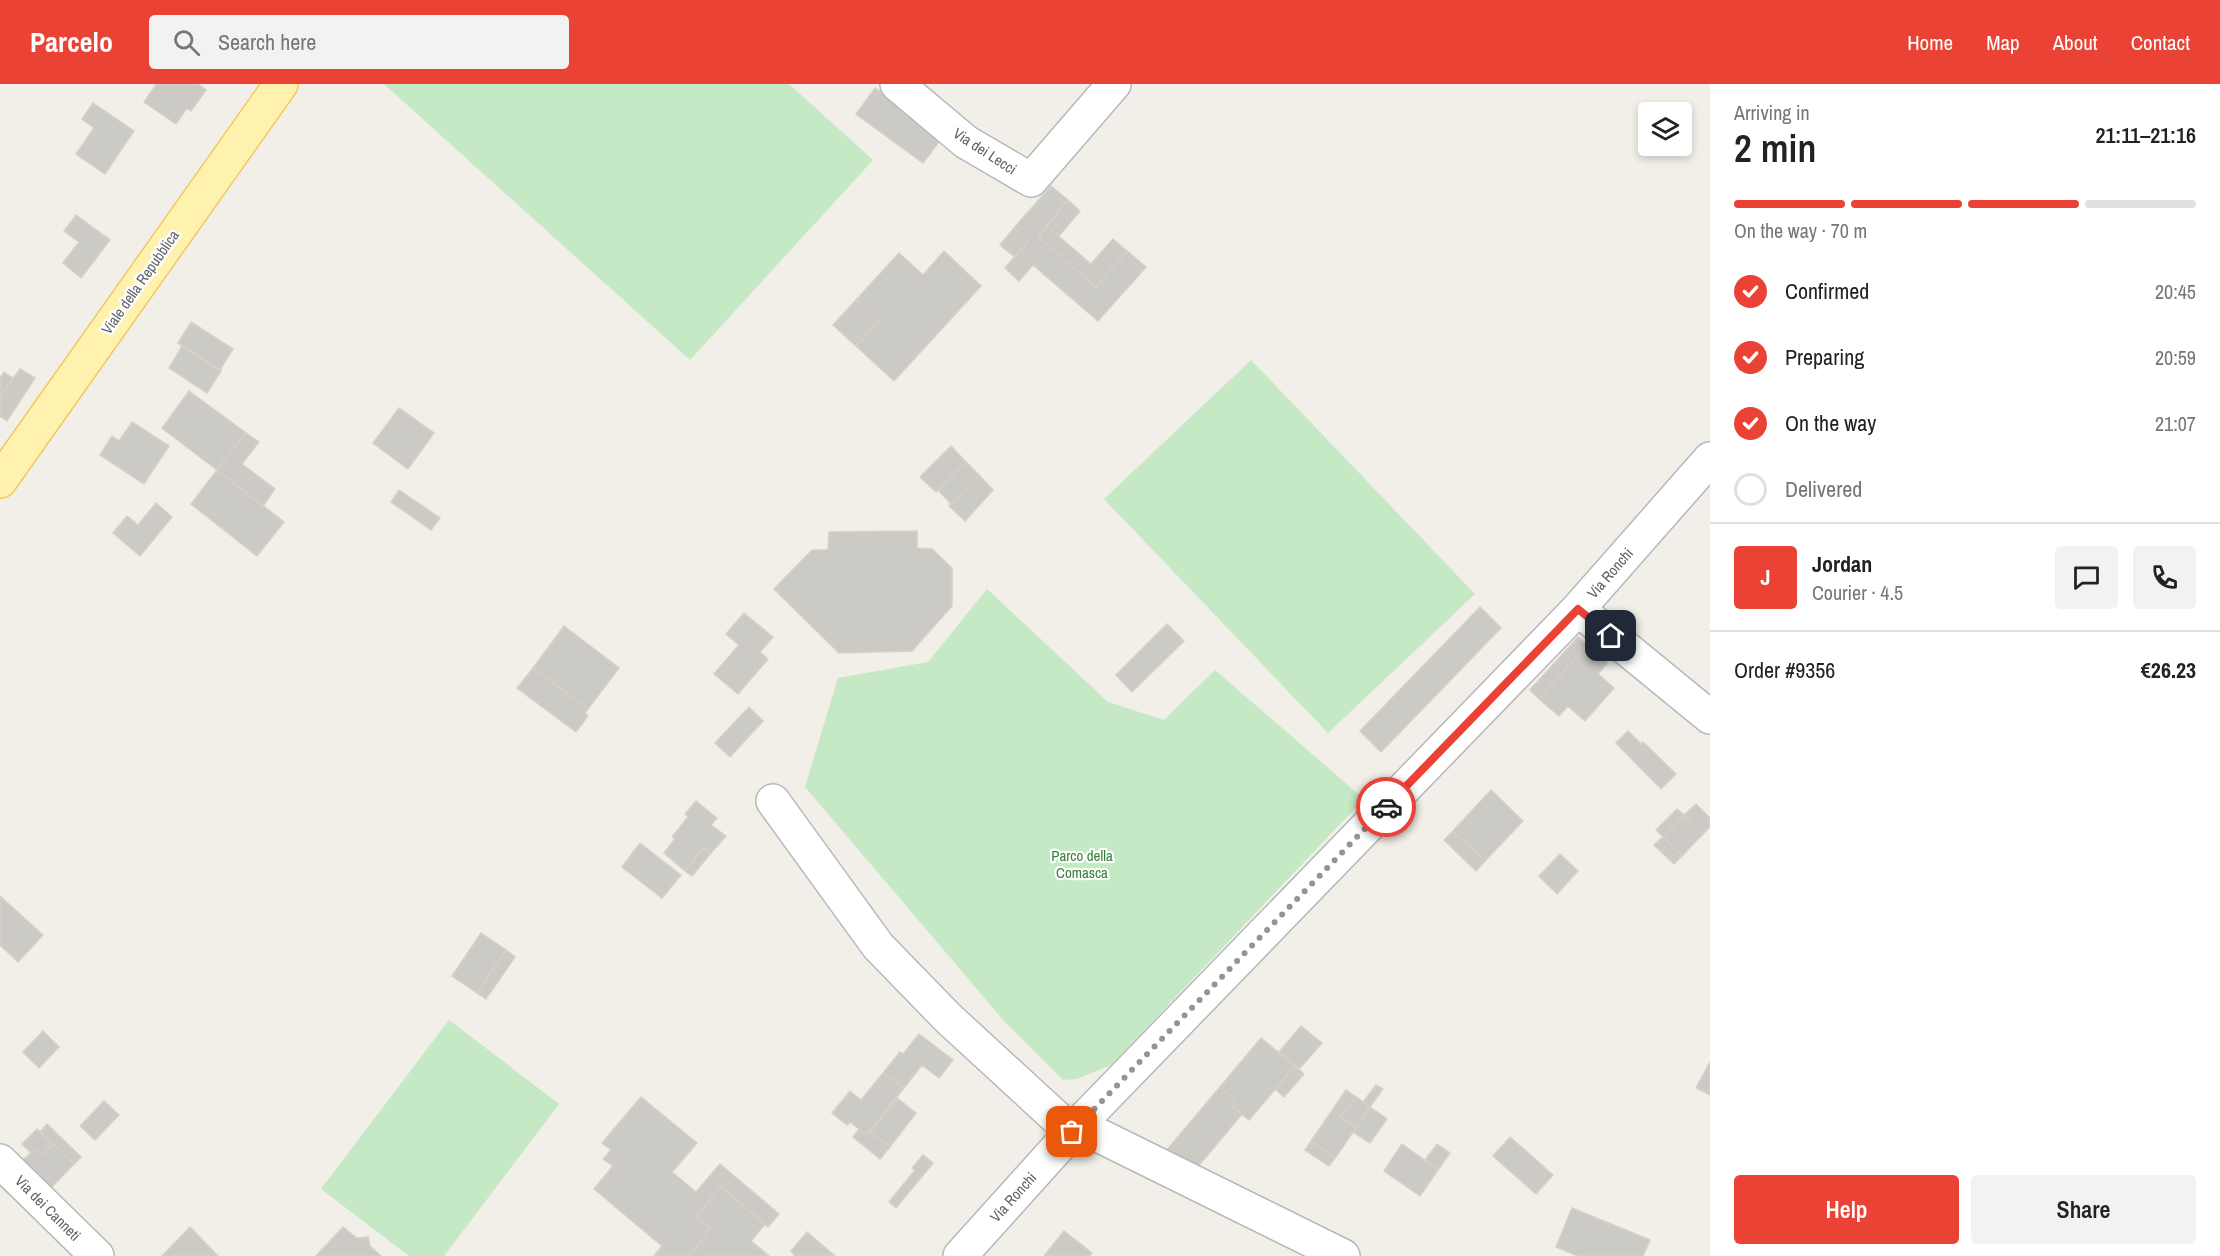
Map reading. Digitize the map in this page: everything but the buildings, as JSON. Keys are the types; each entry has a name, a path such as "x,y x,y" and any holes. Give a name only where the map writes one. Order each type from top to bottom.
{"main road":[{"name":"Viale della Repubblica","path":"0,481 280,84"}],"street":[{"name":"Via dei Lecci","path":"897,84 966,142 1030,180 1114,84"},
{"name":"Via Ronchi","path":"960,1256 1075,1128 1578,609 1710,459"},
{"path":"1578,609 1710,717"},
{"path":"773,801 878,946 948,1018 1075,1128 1343,1256"},
{"name":"Via dei Canneti","path":"0,1161 97,1256"}],"green space":[{"path":"384,84 789,84 873,160 690,360"},
{"path":"1251,360 1475,594 1328,733 1104,499"},
{"name":"Parco della Comasca","path":"987,589 1108,702 1164,720 1215,670 1364,799 1111,1065 1077,1079 1063,1080 1005,1022 805,787 838,678 928,662"},
{"path":"449,1020 559,1104 444,1256 409,1256 321,1189"}],"way so far":[{"path":"1072,1132 1386,807"}],"route":[{"path":"1386,807 1578,609 1611,636"}]}
